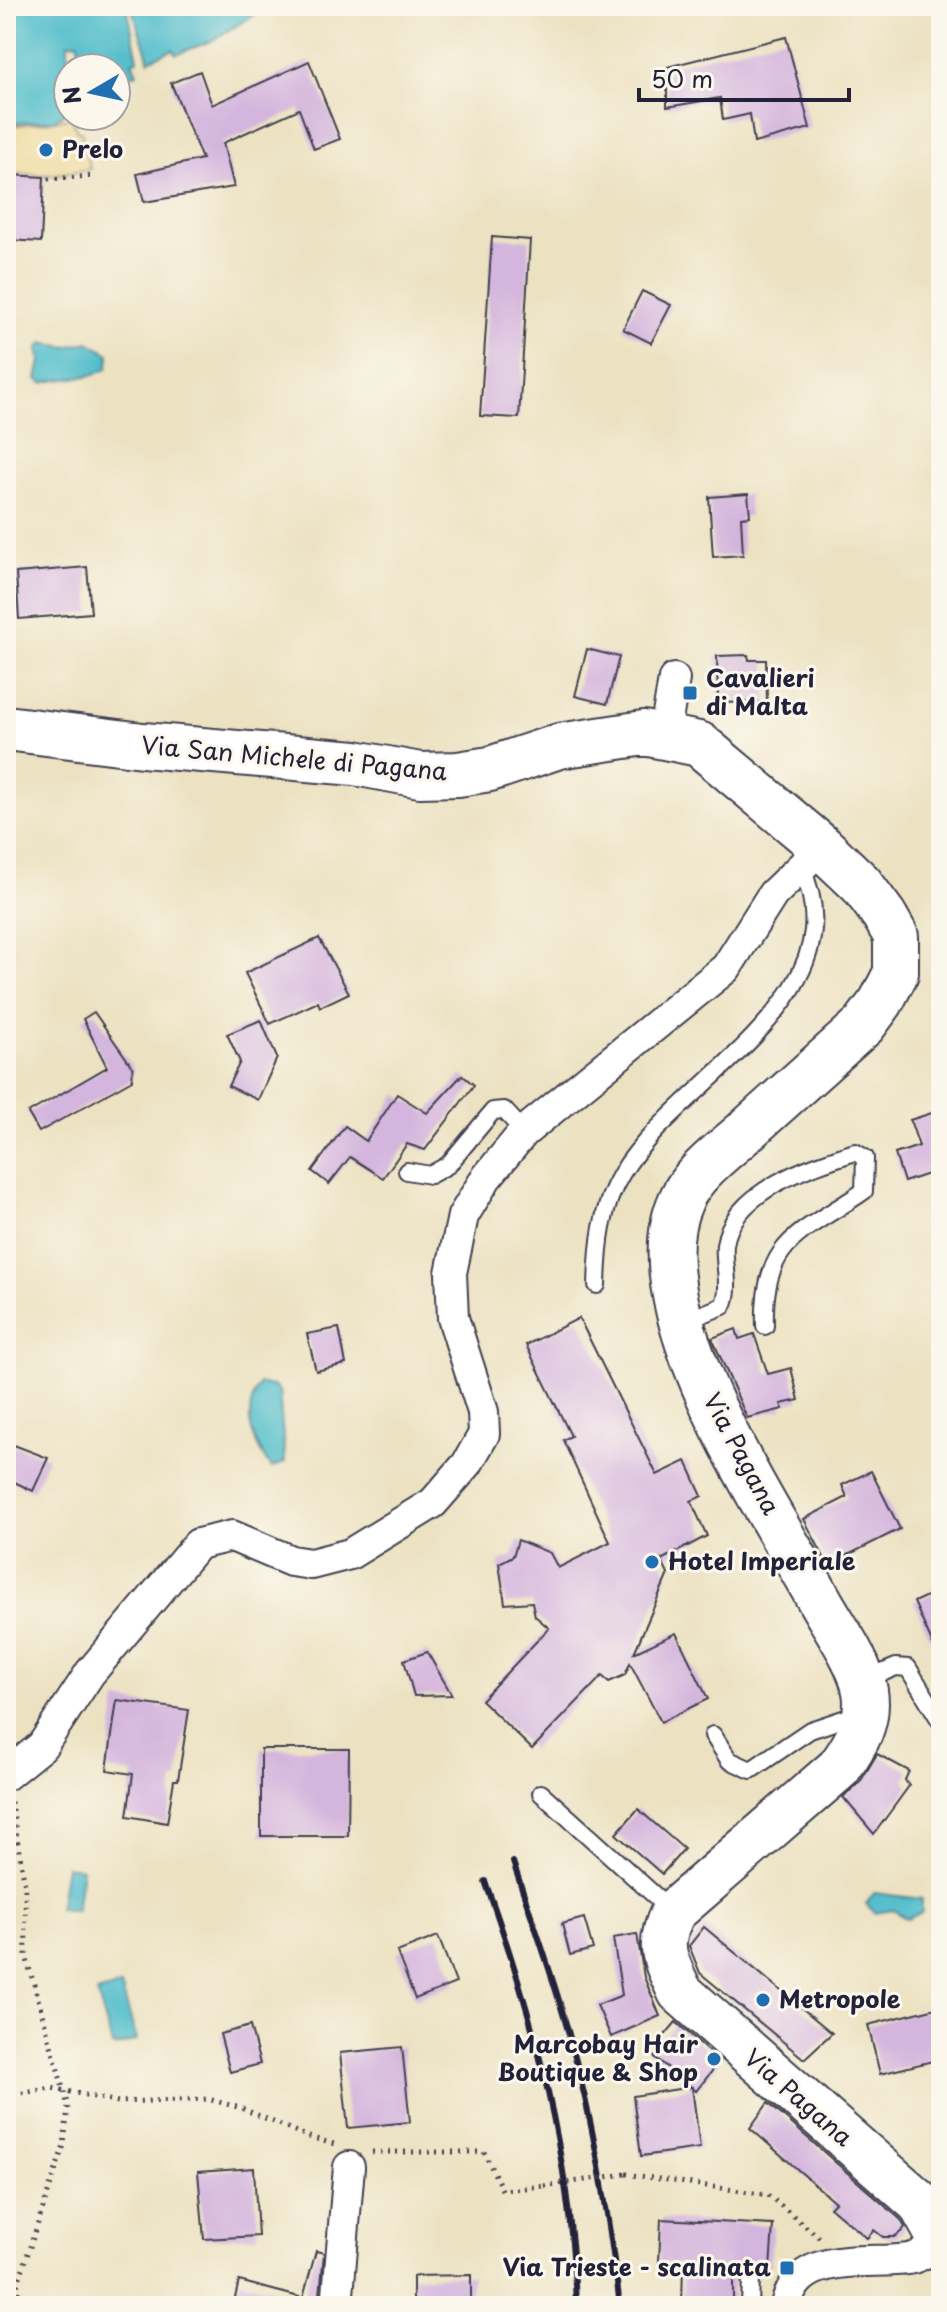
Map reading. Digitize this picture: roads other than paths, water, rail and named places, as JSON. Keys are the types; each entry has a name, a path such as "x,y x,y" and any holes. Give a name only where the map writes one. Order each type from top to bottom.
{"main road":[{"name":"Via San Michele di Pagana","path":"6,728 143,745 355,763 420,775 490,769 559,746 644,733 699,744 812,857 861,884"},
{"name":"Via Pagana","path":"861,884 896,936 896,973 881,1002 864,1025 708,1166 681,1199 672,1239 672,1275 688,1350 864,1697"},
{"path":"673,1912 839,1768 860,1739 864,1697"},
{"name":"Via Pagana","path":"673,1912 662,1935 665,1957 680,1992 920,2203 941,2242"}],"street":[{"path":"664,738 674,679"},
{"path":"6,1775 42,1746 90,1673 198,1544 232,1536 291,1561 311,1564 339,1559 433,1503 467,1464 484,1434 483,1412 453,1318 451,1273 456,1235 463,1216 486,1178 524,1132 726,968 773,894 812,857"},
{"path":"337,2306 351,2154"},
{"path":"786,2306 798,2279 831,2262 911,2259 941,2242"}],"lane":[{"path":"597,1285 601,1224 620,1175 651,1133 747,1047 770,1018 808,957 815,907 812,857"},
{"path":"407,1171 430,1175 448,1165 493,1111 504,1110 524,1132"},
{"path":"680,1322 723,1306 727,1298 724,1257 727,1233 747,1206 758,1196 817,1164 855,1152 865,1158 864,1191 788,1241 772,1264 764,1303 765,1326"},
{"path":"713,1735 729,1760 751,1770 864,1697 896,1667 908,1668 941,1722"},
{"path":"541,1793 673,1912"},
{"path":"750,2306 751,2278"}],"water":[{"path":"6,6 131,6 127,7 138,60 132,61 132,52 79,52 78,42 68,43 68,52 52,52 52,120 6,124"},
{"path":"131,6 269,6 209,42 176,54 173,49 149,60"},
{"path":"89,342 109,354 108,368 93,375 43,383 37,379 41,361 38,349 43,343 66,347"},
{"path":"259,1384 273,1386 279,1391 285,1462 271,1468 251,1428 251,1407"},
{"path":"66,1866 82,1869 76,1911 59,1909"},
{"path":"874,1893 922,1899 922,1912 907,1919 893,1910 875,1913 866,1904"},
{"path":"121,1986 137,2040 113,2047 97,1993"}],"railway":[{"path":"513,1862 558,1997 580,2075 600,2173 620,2306"},
{"path":"485,1881 520,1985 547,2090 567,2197 576,2306"}],"place":[{"name":"Prelo","path":"46,150"},
{"name":"Cavalieri di Malta","path":"690,693"},
{"name":"Hotel Imperiale","path":"652,1562"},
{"name":"Metropole","path":"763,2000"},
{"name":"Marcobay Hair Boutique & Shop","path":"714,2059"},
{"name":"Via Trieste - scalinata","path":"787,2268"}]}
